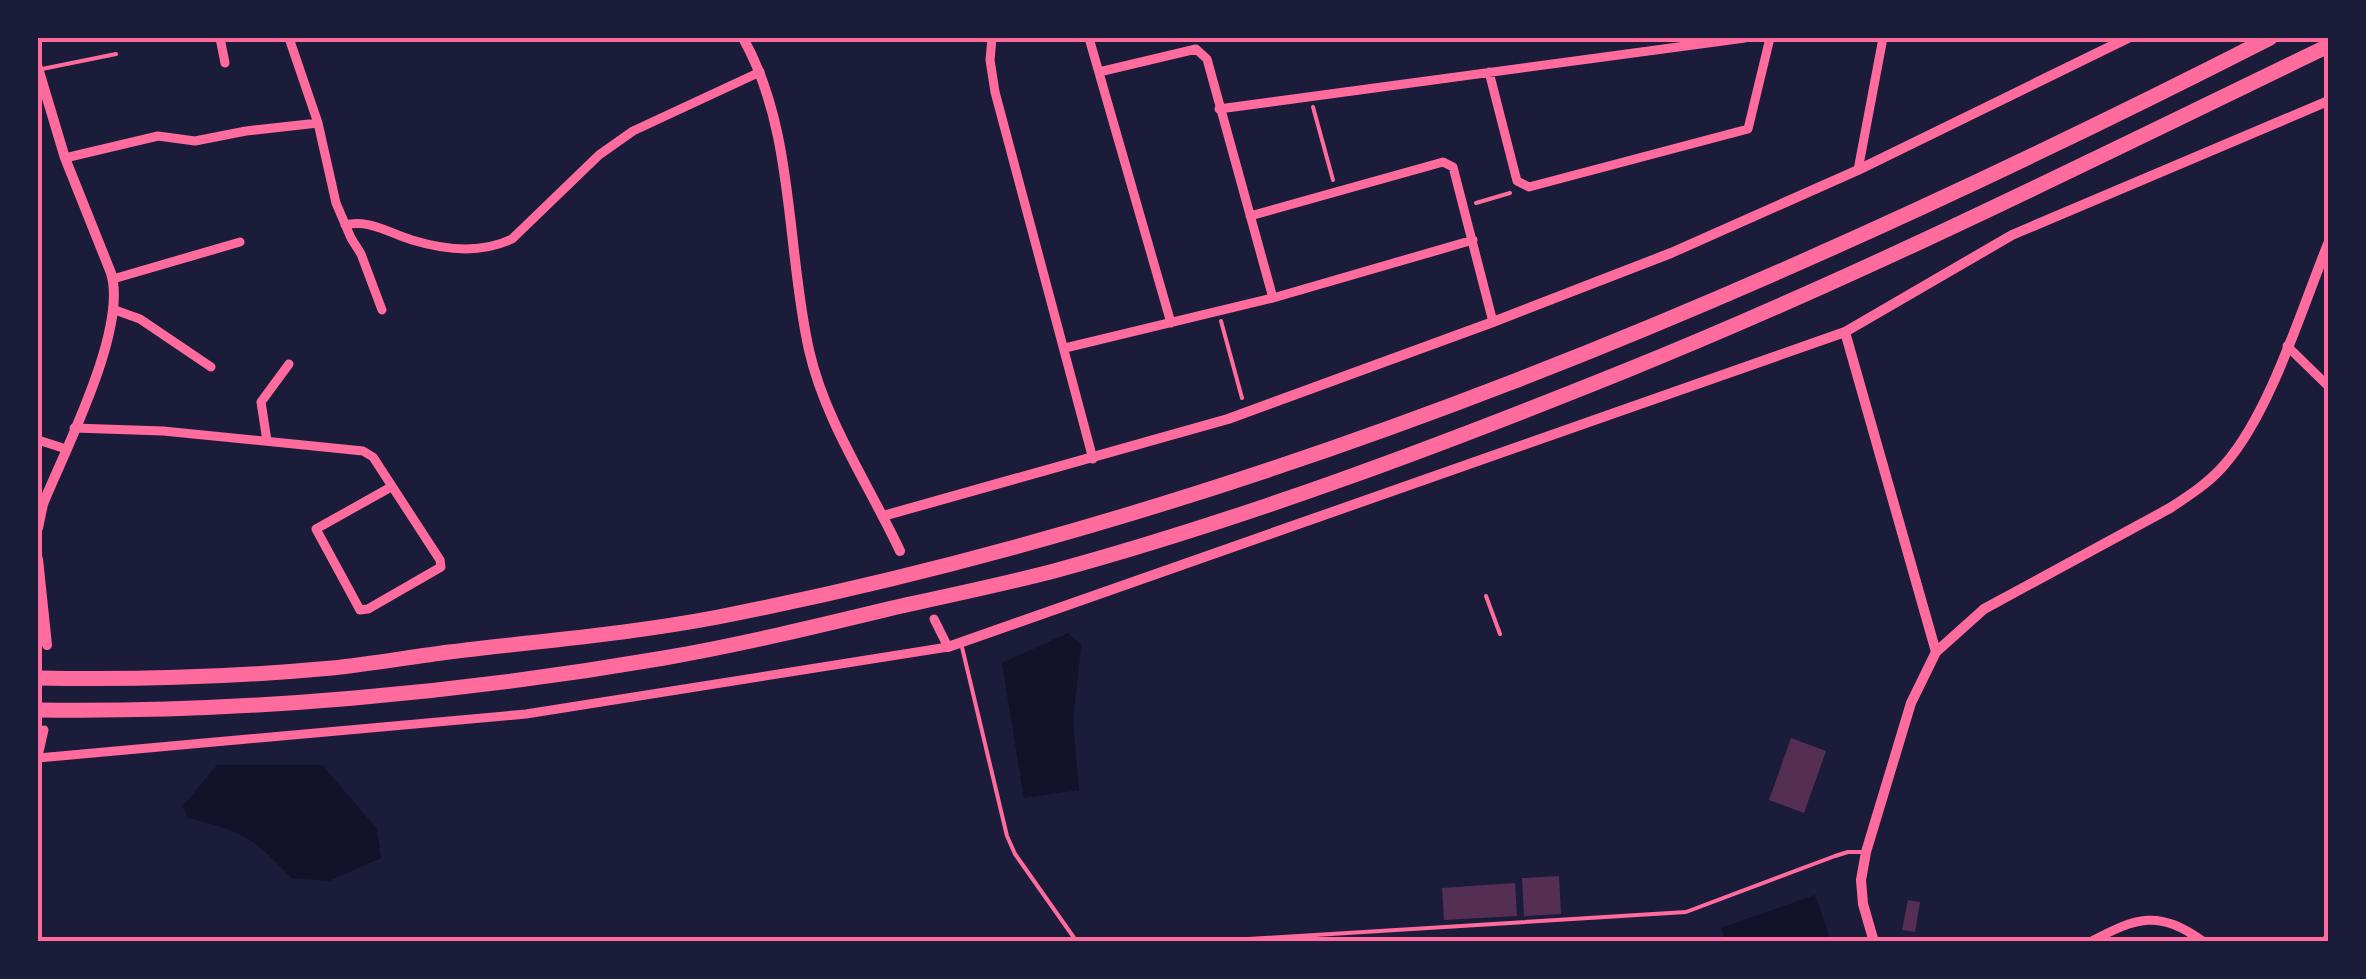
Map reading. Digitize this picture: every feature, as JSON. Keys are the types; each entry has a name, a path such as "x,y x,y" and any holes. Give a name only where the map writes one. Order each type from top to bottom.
{"highway":[{"path":"38,674 117,670 195,677 334,668 714,618 896,578 1255,475 1488,392 1766,278 2124,112 2270,38"},
{"path":"38,710 192,707 315,699 568,674 670,657 1052,571 1208,524 1387,463 1628,370 1947,230 2328,46"}],"street":[{"path":"220,38 225,63"},
{"path":"289,38 318,123 328,175 345,225 361,254 382,310"},
{"path":"743,38 760,72 772,110 810,354 835,422 900,551"},
{"path":"992,38 994,92 1093,459"},
{"path":"1089,38 1171,323"},
{"path":"1219,110 1745,38"},
{"path":"1489,72 1517,180 1529,188 1748,129 1770,38"},
{"path":"1858,170 1883,38"},
{"path":"884,516 1246,412 1493,322 1670,252 1858,170 2128,38"},
{"path":"1099,72 1196,49 1208,59 1272,298"},
{"path":"38,69 43,106 113,280 115,310 106,350 38,528"},
{"path":"345,225 369,224 414,241 462,249 498,246 512,240 599,155 633,131 760,72"},
{"path":"44,730 38,757 526,714 948,647 1845,332 2012,235 2328,101"},
{"path":"65,158 158,136 195,141 318,123"},
{"path":"1250,216 1443,162 1453,167 1493,322"},
{"path":"1065,348 1272,298 1473,240"},
{"path":"113,280 240,242"},
{"path":"1874,942 1862,904 1866,852 1911,702 1936,652 1984,609 2198,489 2224,466 2258,417 2328,244"},
{"path":"115,310 140,319 211,367"},
{"path":"1845,332 1936,652"},
{"path":"2287,346 2328,386"},
{"path":"267,441 261,402 289,364"},
{"path":"74,428 164,431 363,451 392,487 440,560 440,567 360,610 316,529 392,487"},
{"path":"38,440 66,449"},
{"path":"38,560 47,645"},
{"path":"934,619 948,647"},
{"path":"2090,942 2144,920 2169,920 2204,942"}],"lane":[{"path":"38,69 116,54"},
{"path":"961,642 1007,836 1015,854 1077,942"},
{"path":"1201,942 1686,912 1835,856 1866,852"}],"path":[{"path":"1310,98 1337,192"},
{"path":"1464,206 1529,188"},
{"path":"1219,311 1246,412"},
{"path":"1486,596 1500,634"}],"shaded area":[{"path":"1068,633 1081,645 1073,721 1079,790 1024,798 1002,663"},
{"path":"217,765 322,765 377,829 381,858 329,881 291,878 246,838 188,818 183,806"},
{"path":"1815,895 1831,941 1726,941 1721,928"}],"building":[{"path":"1791,738 1826,751 1804,813 1769,800"},
{"path":"1559,876 1561,914 1524,916 1522,878"},
{"path":"1515,883 1517,916 1444,920 1442,888"},
{"path":"1908,900 1920,902 1915,932 1902,930"}]}
